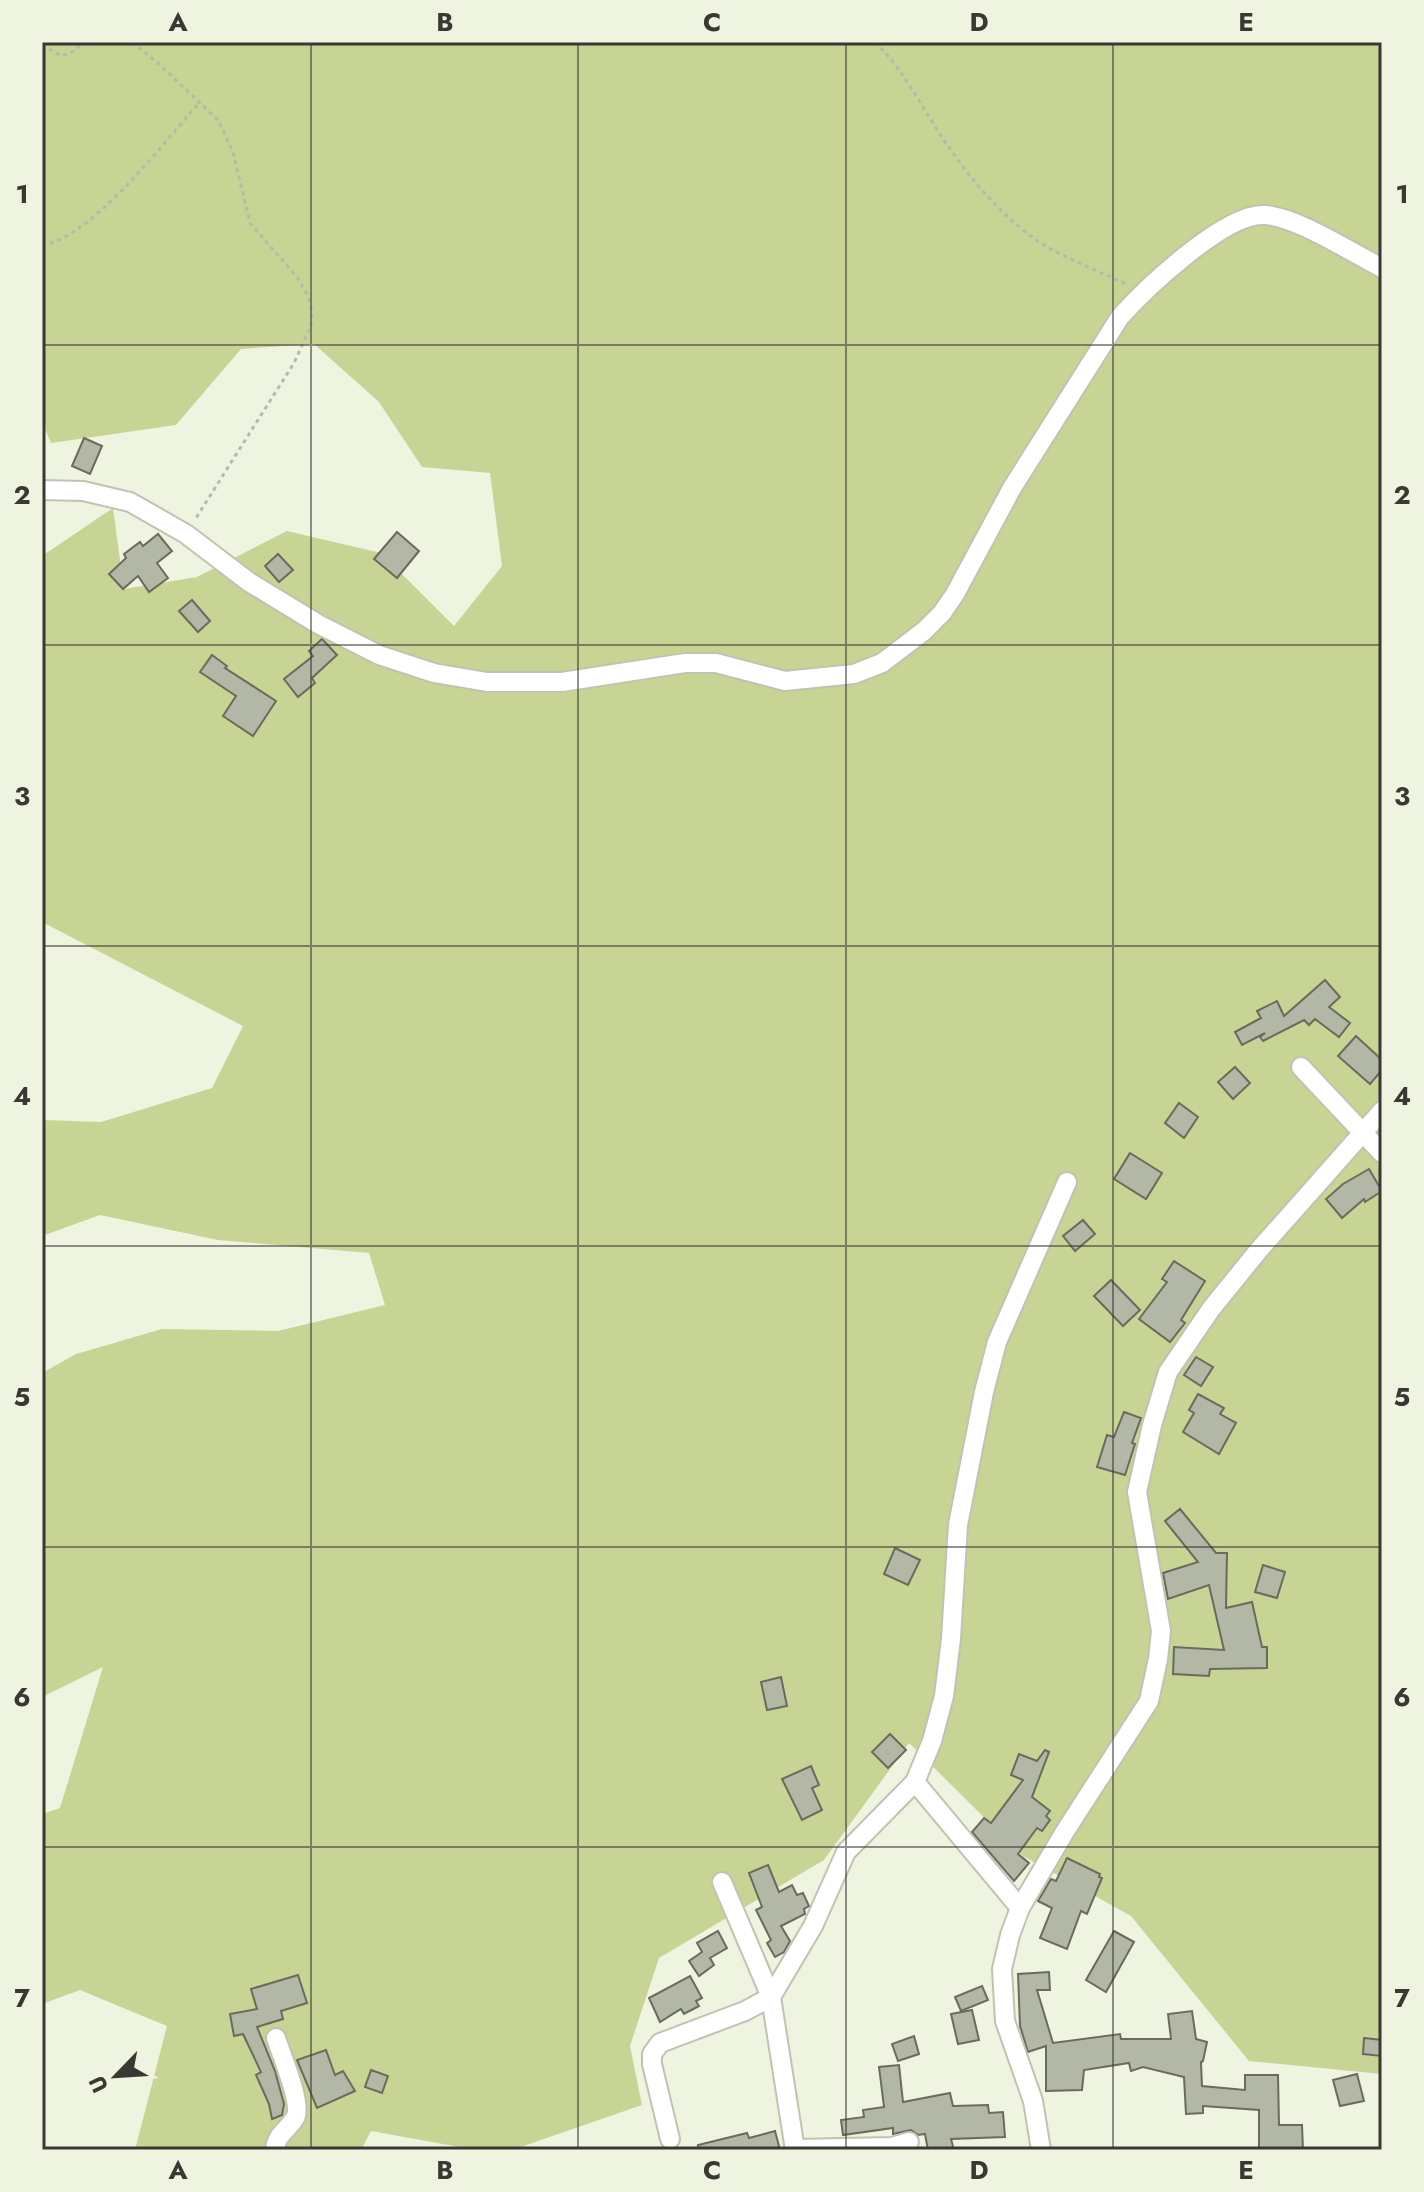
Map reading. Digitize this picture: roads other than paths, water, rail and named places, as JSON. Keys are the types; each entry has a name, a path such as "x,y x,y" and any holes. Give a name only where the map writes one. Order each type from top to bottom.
{"street":[{"path":"42,490 83,491 130,502 186,534 249,582 318,624 379,655 434,673 487,682 562,682 685,663 716,663 785,681 854,674 882,663 942,613 1012,488 1120,317 1142,292 1216,233 1241,219 1263,215 1285,219 1382,268"},
{"path":"1301,1067 1382,1153"},
{"path":"1041,2150 1033,2101 1005,2021 1002,1969 1020,1908 1149,1701 1161,1631 1137,1492 1168,1372 1211,1309 1258,1251 1382,1111"},
{"path":"670,2139 652,2064 655,2048 660,2043 733,2016 771,1997 813,1926 846,1852 915,1782 932,1741 944,1696 958,1525 984,1392 997,1342 1067,1182"},
{"path":"915,1782 1020,1908"},
{"path":"722,1882 771,1997 795,2149 892,2147 909,2142"},
{"path":"275,2150 278,2136 293,2121 298,2109 276,2038"}]}
